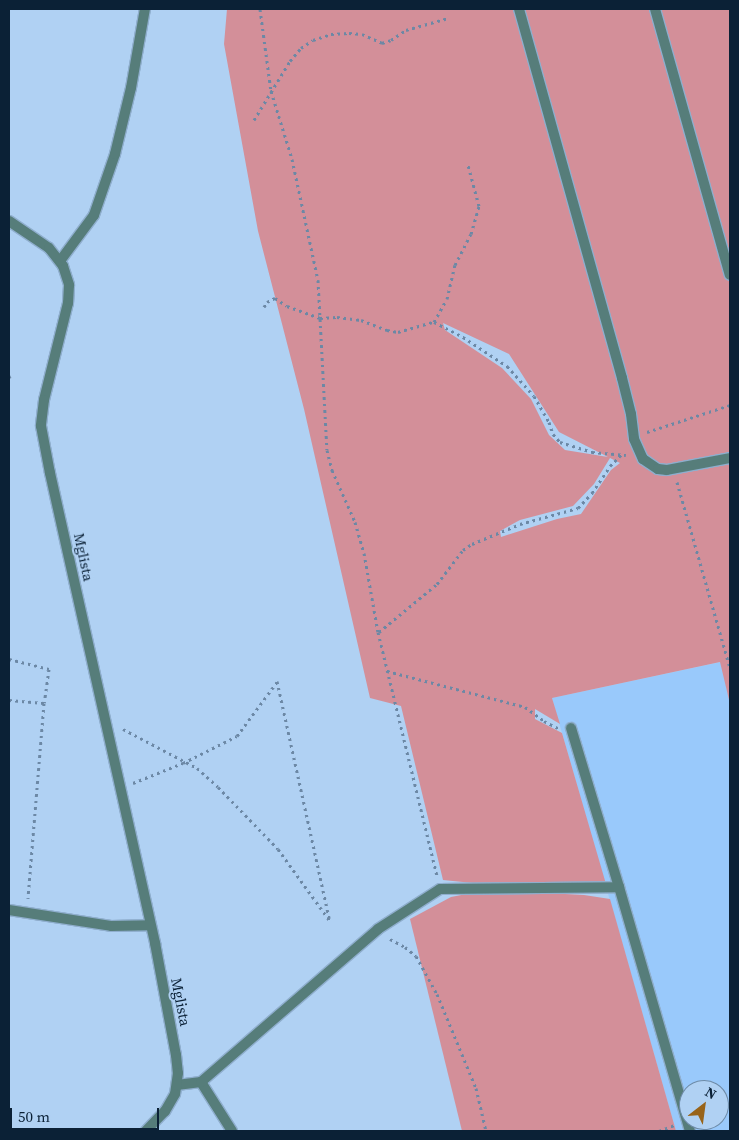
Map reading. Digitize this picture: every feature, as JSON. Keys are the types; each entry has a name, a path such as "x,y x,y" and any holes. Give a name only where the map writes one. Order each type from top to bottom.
{"street":[{"path":"60,261 94,215 115,154 131,88 145,9"},
{"path":"519,9 624,387 631,414 634,439 644,459 658,469 675,470 691,464 730,458"},
{"path":"656,9 730,275"},
{"name":"Mglista","path":"9,221 44,242 60,261 67,275 69,296 42,409 42,432 173,1036 177,1064 177,1084"},
{"path":"571,729 690,1131"},
{"path":"146,1131 168,1108 177,1084 201,1082 378,929 440,889 618,887"},
{"path":"9,910 111,926 150,925"},
{"path":"201,1082 232,1131"}],"path":[{"path":"260,9 271,90 292,159 318,280 324,430 327,450 332,470 355,522 364,553 378,632 440,889"},
{"path":"254,120 271,90 301,48 313,40 331,34 350,32 362,34 382,43 391,40 406,30 448,18"},
{"path":"434,322 447,299 455,265 471,234 479,206 468,165"},
{"path":"264,307 267,302 275,298 287,306 320,318 337,317 361,320 398,332 434,322 464,337 514,373 534,396 549,422 553,434 560,442 592,452 614,453"},
{"path":"378,632 437,584 463,550 472,544 520,524 578,508 592,494 610,466 634,439 651,430 730,405"},
{"path":"675,470 730,668"},
{"path":"9,659 49,669 44,704 26,914"},
{"path":"387,671 525,706 549,724 571,729"},
{"path":"119,789 183,762 237,736 277,681 330,921 278,849 218,787 197,768 183,762 120,727"},
{"path":"9,700 44,704"},
{"path":"378,929 416,956 424,968 476,1088 486,1131"}],"shaded area":[{"path":"227,9 730,9 730,704 720,662 552,698 560,724 535,709 535,719 562,733 606,884 473,883 443,880 401,706 370,698 304,409 258,231 224,44","holes":["443,323 509,354 559,432 608,457 565,450 549,435 531,399 502,368 445,330","610,458 620,463 611,470 581,514 557,519 501,537 500,531 520,520 573,506 594,484"]},
{"path":"721,662 730,704 730,1131 676,1131 552,698"},
{"path":"487,890 584,895 610,899 676,1131 462,1131 410,919 451,897"}]}
